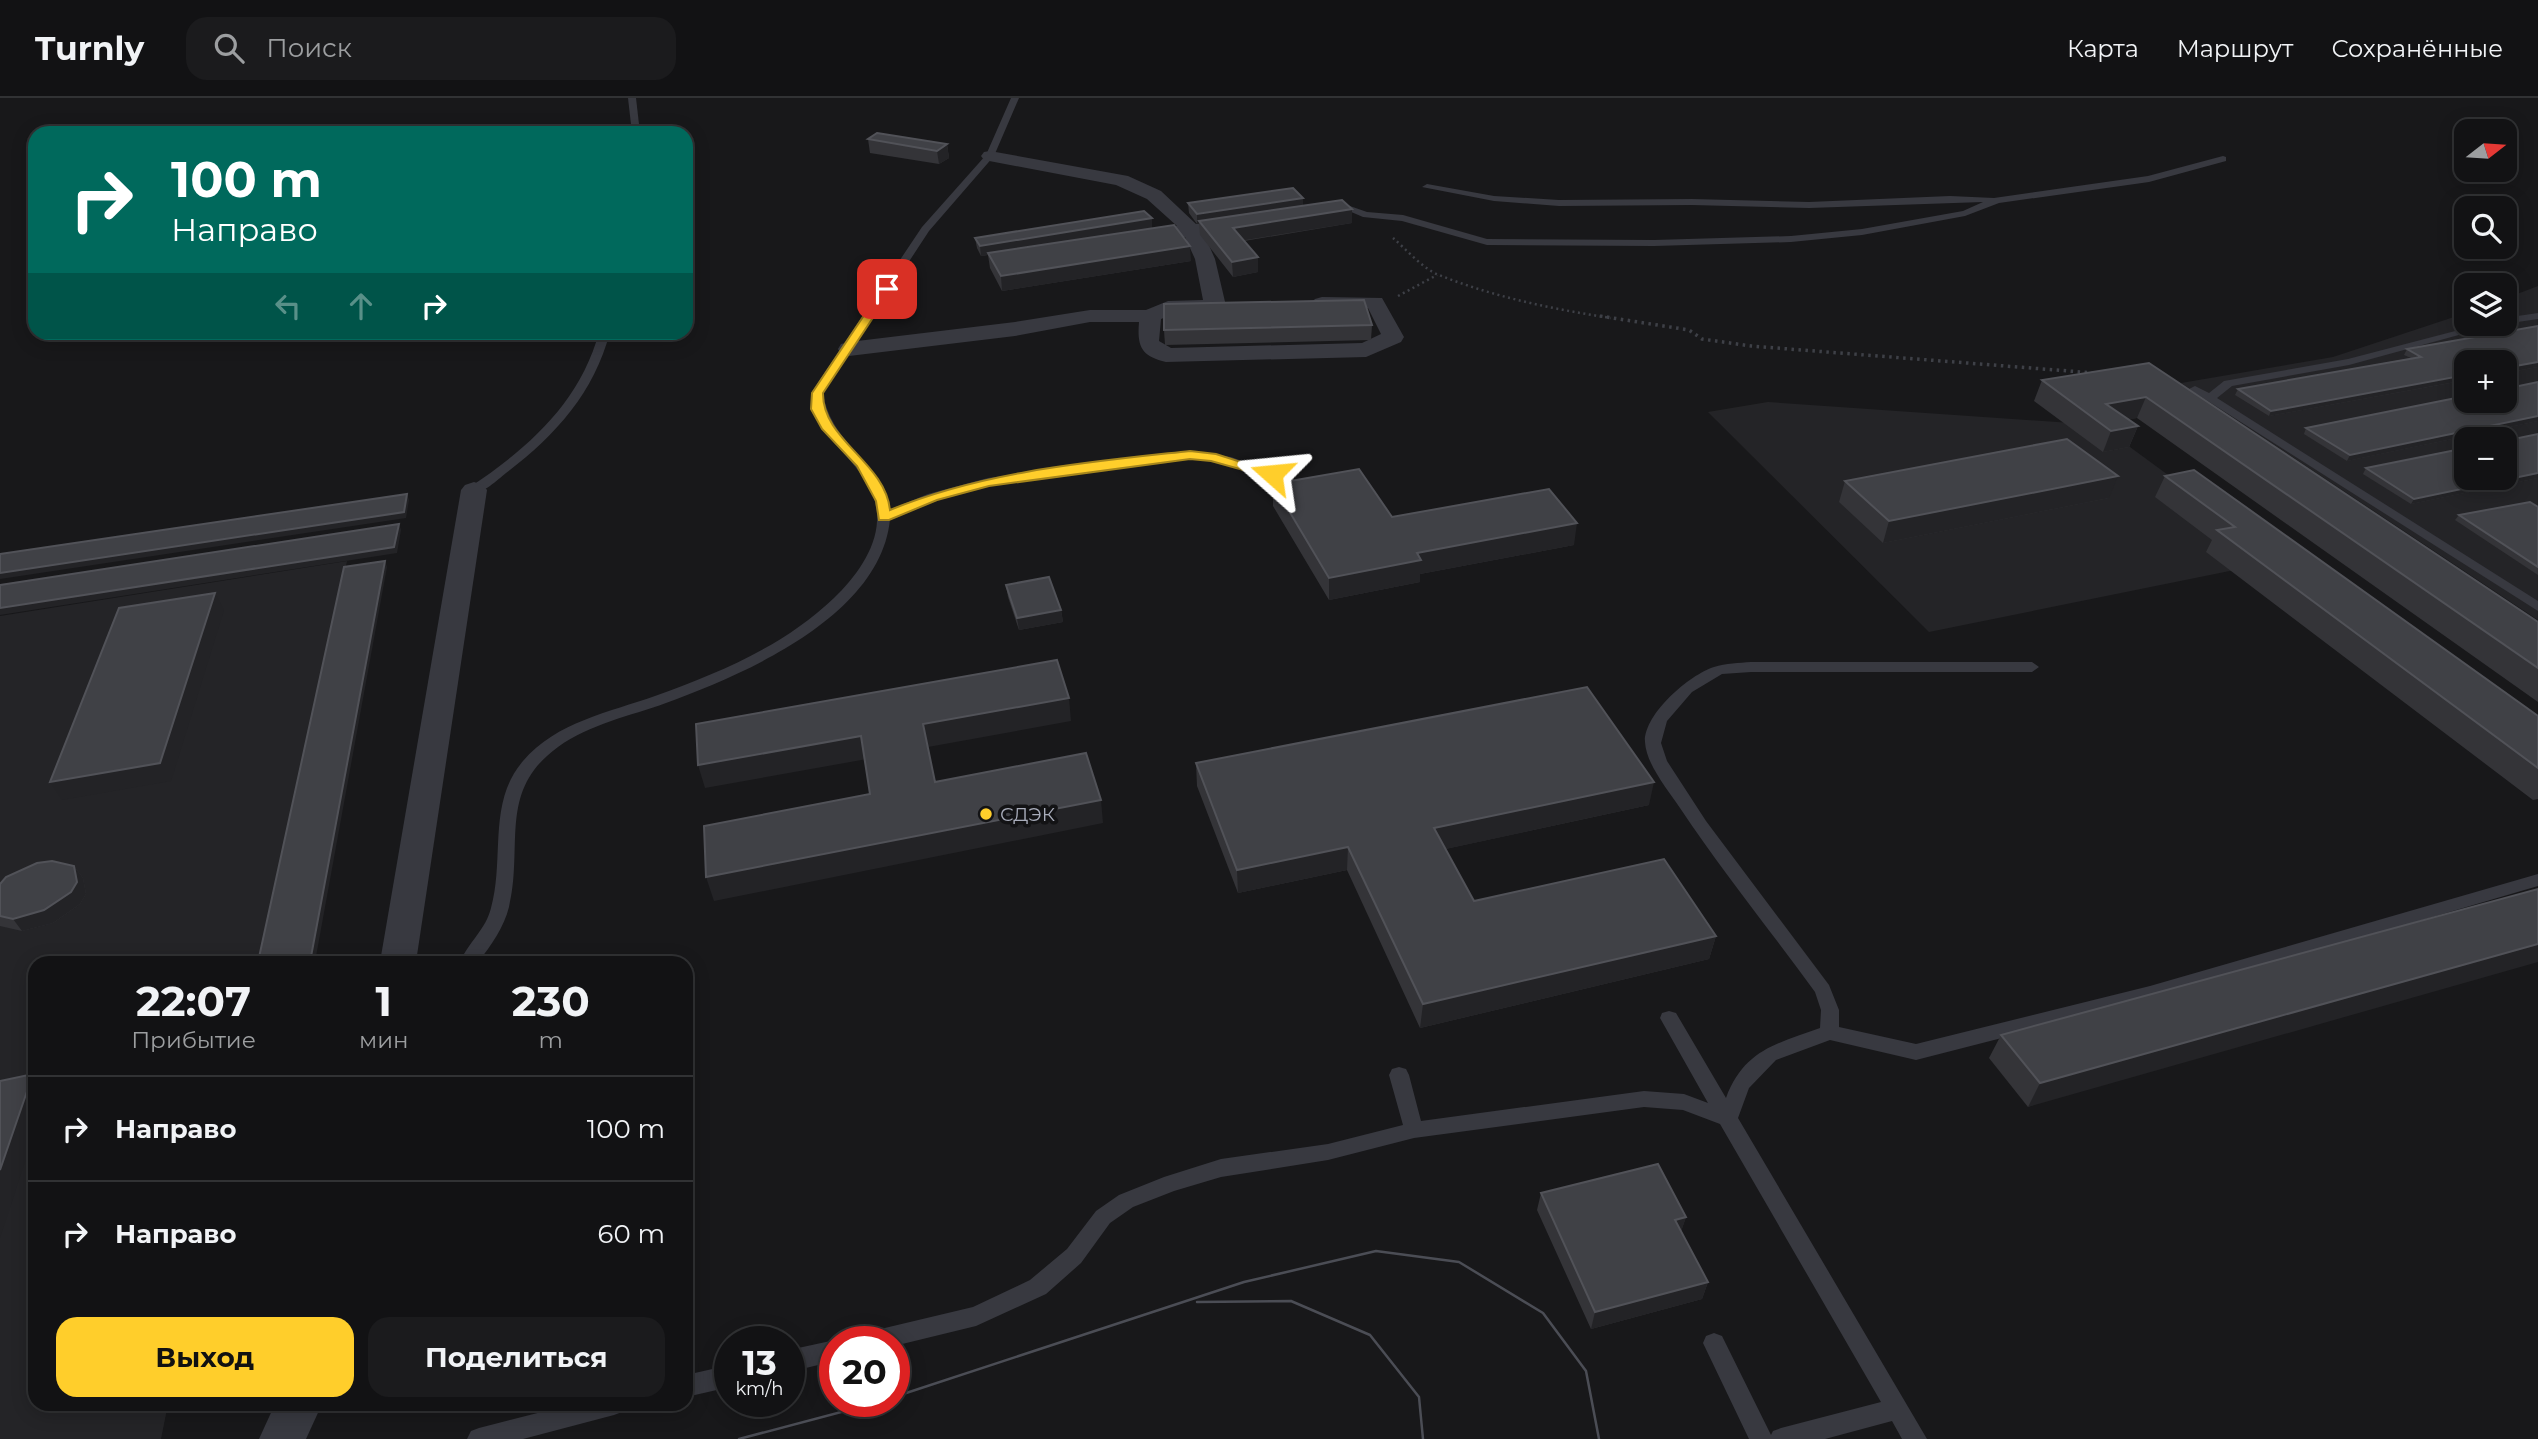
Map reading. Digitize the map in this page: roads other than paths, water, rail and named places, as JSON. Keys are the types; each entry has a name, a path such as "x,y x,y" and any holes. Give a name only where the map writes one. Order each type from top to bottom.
{"street":[{"path":"990,156 1121,180 1154,195 1192,230 1205,259 1215,306"},
{"path":"1112,243 1231,224"},
{"path":"1150,316 1148,343 1166,355 1366,351 1393,337 1375,302 1295,304"},
{"path":"849,349 1015,329 1090,316 1150,316 1168,307 1242,305"},
{"path":"399,956 474,490"},
{"path":"282,1439 293,1423 297,1411"}],"lane":[{"path":"632,98 635,126"},
{"path":"473,956 500,910 504,891 506,818 515,788 527,766 546,747 571,732 715,678 786,644 812,626 860,579 883,530 882,501 863,465 827,426 817,409 817,393 849,349 925,229 990,156 1015,98"},
{"path":"1427,187 1517,203 1595,205 1692,202 1827,205 1957,197 1997,200 2149,178 2223,159"},
{"path":"1340,209 1366,215 1403,218 1487,242 1654,243 1791,239 1862,232 1965,213 1997,200"},
{"path":"2517,319 2538,316"},
{"path":"2210,397 2228,383 2349,362 2454,334"},
{"path":"474,490 517,462 566,411 601,351 603,340"},
{"path":"2195,388 2538,607"},
{"path":"884,517 933,497 988,482 1190,455 1227,460 1294,482"},
{"path":"1829,1032 1830,1010 1823,990 1712,840 1662,767 1653,743 1661,717 1686,690 1717,671 1751,667 2032,667"},
{"path":"1728,1118 1741,1084 1769,1055 1829,1032 1916,1052 2150,993 2538,880"},
{"path":"1669,1018 1915,1439"},
{"path":"1399,1074 1414,1130"},
{"path":"910,1332 976,1316 1038,1287 1074,1256 1103,1217 1126,1201 1171,1183 1222,1168 1328,1152 1414,1130 1644,1099 1684,1102 1728,1118"},
{"path":"1714,1343 1761,1439"},
{"path":"693,1384 714,1380"},
{"path":"1781,1439 1897,1409"},
{"path":"480,1439 587,1411"}],"tram line":[{"path":"910,1392 1244,1282 1376,1251 1459,1262 1543,1313 1586,1371 1599,1439"},
{"path":"1197,1302 1291,1301 1370,1335 1419,1397 1423,1439"},
{"path":"739,1439 822,1417"}],"place":[{"name":"СДЭК","path":"986,814"}]}
